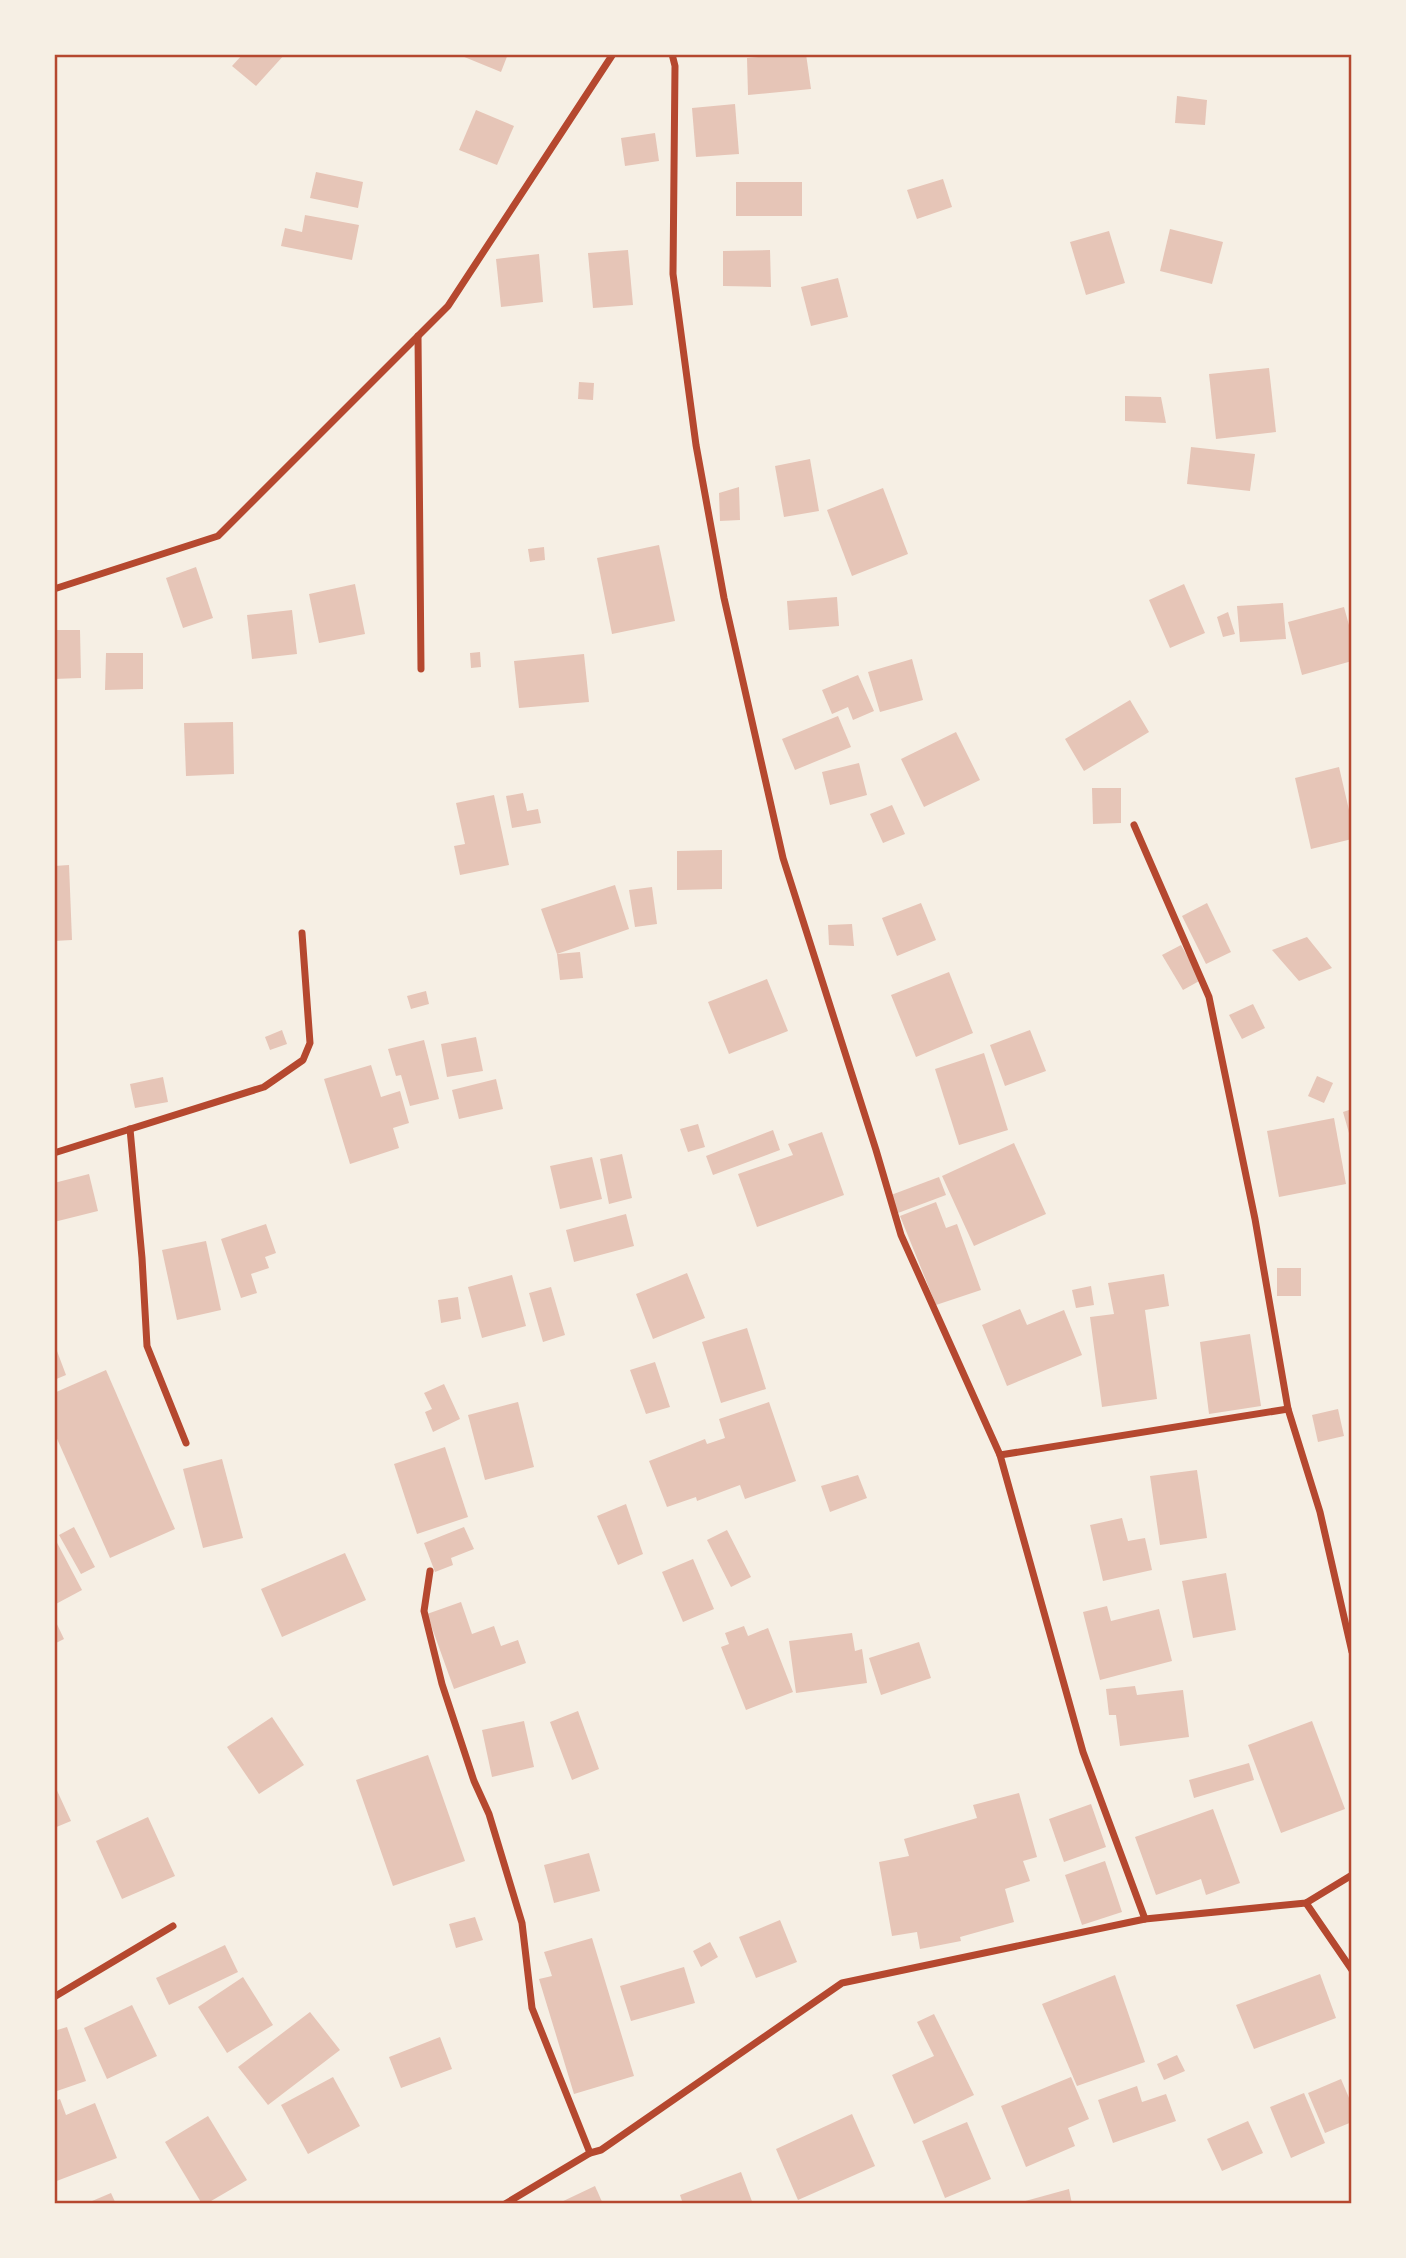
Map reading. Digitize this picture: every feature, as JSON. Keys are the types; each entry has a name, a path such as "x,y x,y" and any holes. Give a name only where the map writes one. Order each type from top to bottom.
{"street":[{"path":"54,589 218,536 448,306 613,54"},
{"path":"672,54 675,66 673,274 696,445 724,598 783,858 901,1235 1000,1455 1083,1752 1145,1919"},
{"path":"418,336 421,669"},
{"path":"1134,825 1209,996 1255,1219 1288,1409 1320,1512 1352,1652"},
{"path":"54,1153 264,1087 303,1060 310,1044 302,933"},
{"path":"130,1129 147,1346 186,1443"},
{"path":"1000,1455 1288,1409"},
{"path":"430,1571 424,1611 442,1684 474,1781 489,1814 523,1923 532,2008 590,2154"},
{"path":"505,2204 601,2150 842,1983 1145,1919 1306,1903 1352,1875"},
{"path":"1306,1903 1352,1970"},
{"path":"54,1997 173,1926"}],"building":[{"path":"243,54 285,54 256,86 232,66"},
{"path":"457,54 508,54 501,72"},
{"path":"806,54 811,89 748,95 747,58"},
{"path":"1177,96 1207,100 1205,125 1175,123"},
{"path":"735,104 739,154 696,157 692,108"},
{"path":"476,110 514,126 497,165 459,150"},
{"path":"655,133 659,161 625,166 621,138"},
{"path":"316,172 363,182 358,208 310,198"},
{"path":"943,179 952,207 917,219 907,190"},
{"path":"736,182 802,182 802,216 736,216"},
{"path":"305,215 359,225 352,260 281,246 285,228 302,232"},
{"path":"1170,229 1223,242 1212,284 1160,271"},
{"path":"1109,231 1125,283 1086,295 1070,242"},
{"path":"628,250 633,305 593,308 588,253"},
{"path":"770,250 771,287 723,286 723,251"},
{"path":"539,254 543,302 501,307 496,259"},
{"path":"838,278 848,317 811,326 801,287"},
{"path":"1269,368 1276,432 1216,439 1209,374"},
{"path":"579,382 594,383 593,400 578,399"},
{"path":"1125,396 1161,397 1166,423 1125,421"},
{"path":"1191,447 1255,454 1250,491 1187,484"},
{"path":"810,459 819,511 784,517 775,466"},
{"path":"739,487 740,520 720,521 719,493"},
{"path":"883,488 908,554 852,576 827,510"},
{"path":"659,545 675,621 612,634 597,558"},
{"path":"544,547 545,560 530,562 528,549"},
{"path":"196,567 213,618 183,628 166,578"},
{"path":"355,584 365,634 319,643 309,594"},
{"path":"1184,584 1205,633 1170,648 1149,600"},
{"path":"837,597 839,626 789,630 787,601"},
{"path":"1283,603 1286,639 1240,642 1237,606"},
{"path":"1344,607 1352,636 1352,661 1302,675 1288,622"},
{"path":"292,610 297,654 252,659 247,615"},
{"path":"1228,612 1235,634 1223,637 1217,617"},
{"path":"54,630 80,630 81,678 54,679"},
{"path":"480,652 481,667 471,668 470,653"},
{"path":"106,653 143,653 143,689 105,690"},
{"path":"584,654 589,702 519,708 514,661"},
{"path":"912,659 923,700 880,712 868,672"},
{"path":"858,675 874,711 853,720 848,707 832,714 822,690"},
{"path":"1130,700 1149,732 1084,771 1065,739"},
{"path":"838,716 851,747 795,770 782,739"},
{"path":"233,722 234,774 186,776 184,723"},
{"path":"956,732 980,780 924,807 901,759"},
{"path":"859,763 867,795 830,805 822,772"},
{"path":"1339,767 1352,823 1352,839 1311,849 1295,778"},
{"path":"1092,788 1121,788 1121,823 1093,824"},
{"path":"523,793 527,811 538,809 541,823 512,828 506,796"},
{"path":"494,795 509,865 460,875 454,846 465,844 456,803"},
{"path":"892,805 905,834 883,843 870,814"},
{"path":"722,850 722,889 677,890 677,851"},
{"path":"69,865 72,940 54,941 54,866"},
{"path":"615,885 629,929 557,954 541,909"},
{"path":"652,887 657,924 635,927 629,890"},
{"path":"921,903 936,940 897,956 882,918"},
{"path":"1207,903 1231,952 1206,964 1182,916"},
{"path":"852,924 854,946 829,945 828,925"},
{"path":"1307,937 1332,968 1299,981 1272,950"},
{"path":"1181,945 1201,980 1183,990 1162,955"},
{"path":"580,952 583,978 560,980 557,954"},
{"path":"949,972 973,1033 916,1057 891,995"},
{"path":"767,979 788,1031 729,1054 708,1002"},
{"path":"426,991 429,1004 411,1009 407,996"},
{"path":"1253,1004 1265,1028 1242,1039 1229,1015"},
{"path":"282,1030 287,1044 270,1050 265,1037"},
{"path":"1030,1030 1046,1071 1005,1086 990,1045"},
{"path":"476,1037 483,1071 447,1077 441,1044"},
{"path":"424,1040 439,1099 410,1106 401,1075 396,1076 388,1049"},
{"path":"984,1053 1008,1130 959,1145 935,1069"},
{"path":"371,1065 381,1097 400,1091 409,1123 393,1128 399,1148 350,1164 324,1079"},
{"path":"1317,1076 1333,1083 1324,1103 1308,1096"},
{"path":"163,1077 168,1102 135,1108 130,1084"},
{"path":"496,1079 503,1109 459,1119 452,1090"},
{"path":"1352,1109 1352,1140 1351,1140 1343,1112"},
{"path":"1334,1118 1346,1184 1279,1197 1267,1131"},
{"path":"698,1124 705,1147 688,1152 680,1129"},
{"path":"773,1130 780,1150 713,1175 706,1156"},
{"path":"822,1132 844,1195 757,1227 738,1174 793,1155 788,1144"},
{"path":"1014,1143 1046,1214 974,1246 942,1176"},
{"path":"622,1154 632,1198 609,1204 600,1159"},
{"path":"592,1157 602,1199 560,1209 550,1166"},
{"path":"89,1174 98,1211 54,1222 54,1183"},
{"path":"939,1177 946,1195 898,1213 891,1195"},
{"path":"936,1202 946,1228 957,1224 981,1290 936,1305 900,1216"},
{"path":"626,1214 634,1246 574,1262 566,1230"},
{"path":"266,1224 276,1253 265,1257 269,1268 251,1274 257,1293 241,1298 221,1239"},
{"path":"206,1241 221,1310 177,1320 162,1250"},
{"path":"1277,1268 1301,1268 1301,1296 1277,1296"},
{"path":"687,1273 705,1318 653,1339 636,1294"},
{"path":"1164,1274 1169,1306 1145,1310 1157,1399 1102,1407 1090,1317 1114,1314 1108,1283"},
{"path":"512,1275 526,1326 482,1338 468,1287"},
{"path":"1091,1286 1094,1305 1076,1308 1072,1290"},
{"path":"551,1287 565,1335 543,1342 529,1293"},
{"path":"458,1297 461,1319 441,1323 438,1300"},
{"path":"1020,1309 1027,1325 1064,1310 1082,1355 1007,1386 982,1325"},
{"path":"747,1328 766,1389 721,1403 702,1342"},
{"path":"1250,1334 1261,1406 1209,1414 1200,1342"},
{"path":"57,1351 66,1375 54,1380 54,1352"},
{"path":"655,1362 670,1407 646,1414 630,1370"},
{"path":"106,1370 175,1529 110,1558 54,1432 54,1393"},
{"path":"444,1384 460,1419 433,1432 425,1412 432,1409 424,1393"},
{"path":"518,1402 534,1467 485,1480 468,1415"},
{"path":"769,1402 796,1481 745,1499 740,1485 697,1501 696,1497 667,1507 649,1461 705,1439 707,1444 725,1438 719,1419"},
{"path":"1338,1409 1344,1436 1318,1442 1312,1415"},
{"path":"445,1447 468,1517 417,1534 394,1464"},
{"path":"222,1459 243,1538 203,1548 183,1469"},
{"path":"1197,1470 1207,1538 1160,1545 1150,1476"},
{"path":"858,1475 867,1498 830,1512 821,1486"},
{"path":"626,1504 643,1554 618,1565 597,1516"},
{"path":"1122,1518 1128,1541 1145,1538 1152,1570 1103,1581 1090,1525"},
{"path":"74,1527 95,1567 81,1574 59,1535"},
{"path":"464,1527 474,1549 451,1558 453,1565 435,1572 424,1543"},
{"path":"727,1530 751,1577 731,1587 707,1540"},
{"path":"54,1537 82,1590 54,1605"},
{"path":"345,1553 366,1600 282,1637 261,1589"},
{"path":"693,1559 714,1609 683,1622 662,1572"},
{"path":"1226,1573 1236,1630 1193,1638 1182,1581"},
{"path":"461,1602 472,1634 494,1626 501,1646 518,1640 526,1663 454,1689 427,1614"},
{"path":"1107,1606 1111,1621 1159,1609 1172,1661 1100,1680 1083,1612"},
{"path":"54,1618 64,1639 54,1644"},
{"path":"744,1626 748,1636 768,1628 793,1692 746,1710 721,1647 729,1644 725,1633"},
{"path":"852,1633 855,1651 862,1649 867,1683 796,1693 789,1641"},
{"path":"919,1642 931,1678 881,1695 869,1658"},
{"path":"1135,1686 1137,1695 1183,1690 1189,1737 1120,1746 1116,1715 1109,1715 1106,1689"},
{"path":"578,1711 599,1769 572,1780 550,1722"},
{"path":"272,1717 304,1765 259,1794 227,1747"},
{"path":"524,1721 534,1767 492,1777 482,1730"},
{"path":"1312,1721 1345,1809 1281,1833 1248,1745"},
{"path":"428,1755 465,1861 393,1886 356,1780"},
{"path":"1249,1763 1254,1780 1194,1798 1189,1780"},
{"path":"54,1784 71,1821 54,1828"},
{"path":"1019,1793 1037,1857 1023,1861 1030,1881 1005,1889 1014,1922 960,1937 961,1941 920,1949 917,1932 892,1936 879,1862 909,1856 904,1839 977,1818 973,1805"},
{"path":"1091,1804 1106,1847 1064,1862 1049,1819"},
{"path":"1213,1809 1240,1883 1206,1895 1201,1879 1156,1895 1135,1837"},
{"path":"148,1817 175,1876 122,1899 96,1841"},
{"path":"589,1853 600,1891 554,1903 544,1865"},
{"path":"1105,1861 1122,1912 1082,1925 1065,1875"},
{"path":"475,1917 483,1940 456,1948 449,1924"},
{"path":"780,1920 797,1962 756,1978 739,1937"},
{"path":"592,1938 634,2076 574,2094 539,1979 552,1976 544,1952"},
{"path":"710,1942 718,1957 701,1967 693,1951"},
{"path":"225,1945 238,1972 169,2005 156,1978"},
{"path":"684,1967 695,2003 631,2021 620,1986"},
{"path":"1320,1974 1336,2018 1254,2049 1236,2005"},
{"path":"1115,1975 1145,2062 1077,2086 1042,2004"},
{"path":"243,1977 273,2025 227,2053 198,2007"},
{"path":"132,2005 157,2056 107,2079 84,2028"},
{"path":"310,2012 340,2050 268,2105 238,2067"},
{"path":"934,2014 974,2095 914,2124 892,2075 934,2056 917,2022"},
{"path":"67,2027 86,2081 54,2092 54,2031"},
{"path":"440,2037 452,2069 401,2088 389,2057"},
{"path":"1177,2055 1185,2071 1164,2080 1157,2064"},
{"path":"333,2077 360,2126 308,2154 281,2105"},
{"path":"1071,2077 1089,2119 1068,2128 1075,2146 1026,2167 1001,2106"},
{"path":"1341,2079 1352,2105 1352,2122 1325,2133 1308,2093"},
{"path":"1137,2086 1142,2102 1166,2094 1176,2121 1113,2143 1098,2100"},
{"path":"1304,2093 1325,2143 1291,2158 1270,2107"},
{"path":"60,2099 66,2115 95,2103 117,2158 54,2182 54,2101"},
{"path":"852,2114 875,2166 798,2200 776,2149"},
{"path":"208,2116 247,2180 202,2204 165,2142"},
{"path":"1248,2121 1263,2153 1222,2171 1207,2139"},
{"path":"967,2122 991,2179 945,2198 922,2141"},
{"path":"741,2172 753,2204 683,2204 680,2195"},
{"path":"595,2186 603,2204 557,2204"},
{"path":"1069,2189 1072,2204 1018,2204 1018,2203"},
{"path":"111,2193 116,2204 85,2204"}]}
